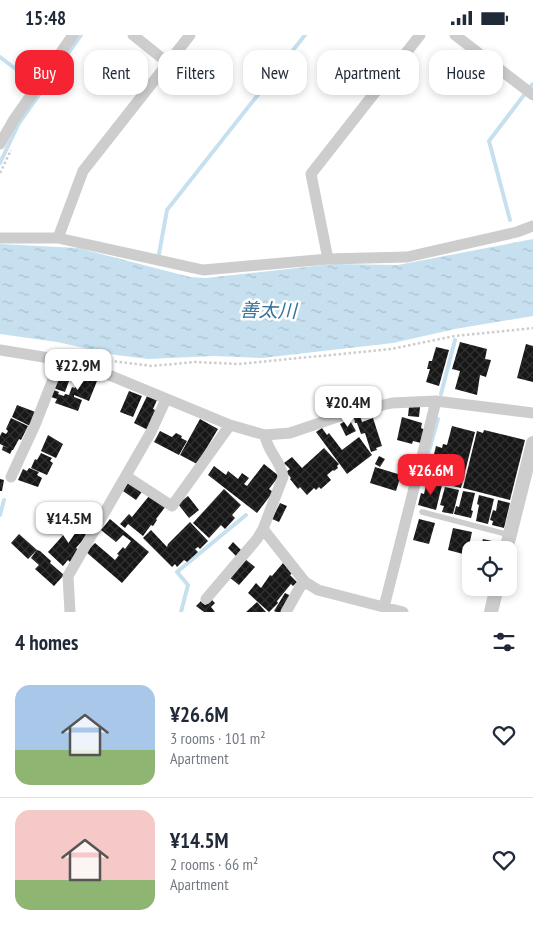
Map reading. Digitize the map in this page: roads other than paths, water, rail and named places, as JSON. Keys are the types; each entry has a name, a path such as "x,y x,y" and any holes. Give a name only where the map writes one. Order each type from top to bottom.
{"street":[{"path":"0,144 13,121 73,35"},
{"path":"133,35 158,55"},
{"path":"178,50 190,35"},
{"path":"328,259 311,174 420,35"},
{"path":"455,35 533,95"},
{"path":"58,238 83,171 158,76"},
{"path":"0,238 58,238 203,270 328,259 406,257 516,232 533,226"},
{"path":"0,350 80,363 230,425 265,435 290,433 352,412 392,403 436,401 533,413"},
{"path":"11,477 36,425 61,359"},
{"path":"70,612 68,576 151,432 166,399"},
{"path":"384,607 436,401"},
{"path":"126,476 172,506 230,425"},
{"path":"206,599 264,529 283,477 282,468 266,444 265,435"},
{"path":"508,541 533,443"},
{"path":"264,529 305,582 318,590 403,612"},
{"path":"286,612 300,587 305,582"},
{"path":"491,612 495,596"}],"lane":[{"path":"422,512 510,535"}],"water":[{"name":"善太川","path":"533,239 533,316 455,329 393,343 262,358 214,356 148,359 116,355 57,342 0,334 0,244 78,248 190,277 206,278 333,264 398,265"}],"waterway":[{"path":"0,163 19,123 81,35"},
{"path":"159,254 167,210 305,35"},
{"path":"0,57 15,68"},
{"path":"510,220 489,141 524,95"},
{"path":"441,394 455,340"},
{"path":"427,458 438,419"},
{"path":"0,515 4,500"},
{"path":"181,612 188,585 177,572 246,515"}]}
